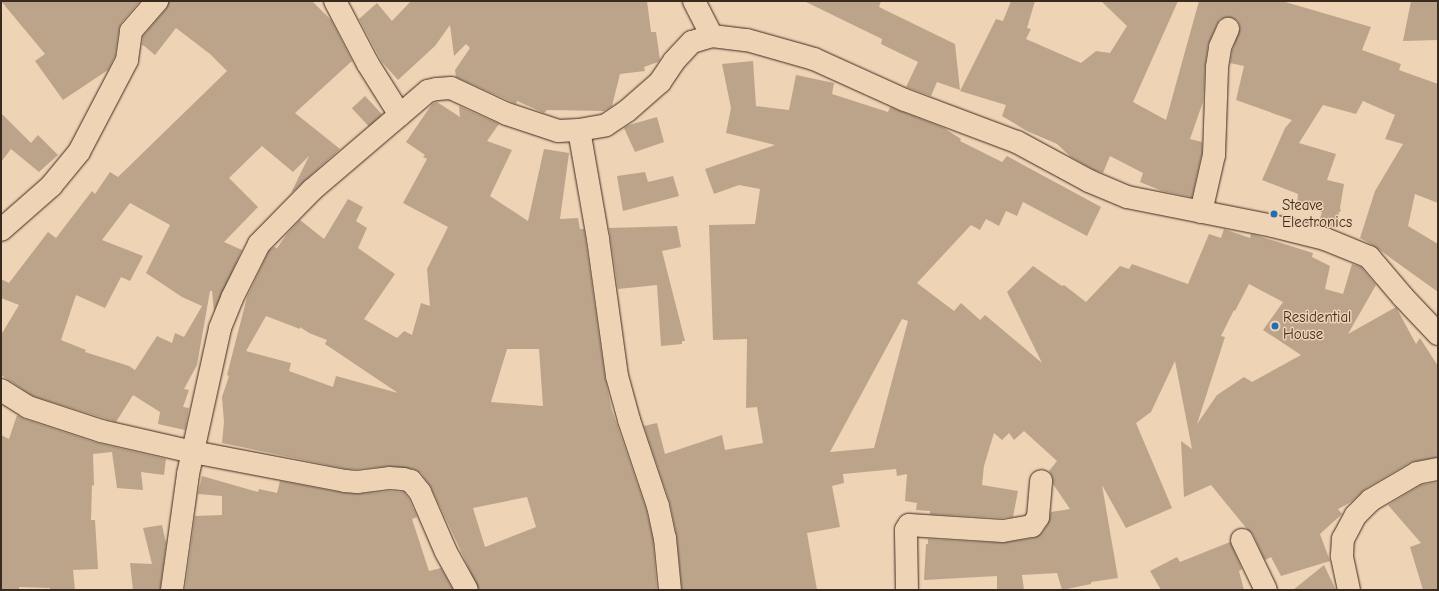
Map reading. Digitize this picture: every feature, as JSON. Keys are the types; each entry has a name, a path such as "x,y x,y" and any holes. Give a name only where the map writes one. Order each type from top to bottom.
{"street":[{"path":"1,230 51,186 79,152 125,66 130,31 157,1"},
{"path":"335,1 368,64 400,115"},
{"path":"694,1 712,36"},
{"path":"1201,212 1214,155 1216,67 1220,47 1228,29"},
{"path":"172,590 188,474 220,328 232,298 259,244 312,190 428,91 451,88 530,123 558,131 580,130 606,125 627,111 660,82 674,61 692,42 712,36 747,40 814,59 905,100 1017,142 1089,181 1127,196 1325,239 1369,257 1403,297 1438,334"},
{"path":"580,130 598,239 617,376 629,420 659,512 665,538 670,590"},
{"path":"1,390 28,407 101,431 193,452 345,481 357,482 389,478 403,478 411,482 420,492 446,552 467,590"},
{"path":"1349,590 1342,556 1344,539 1356,515 1371,500 1417,473 1438,468"},
{"path":"907,590 906,530 909,526 1003,531 1032,526 1037,521 1038,517 1041,481"},
{"path":"1242,540 1266,590"}],"building":[{"path":"1,1 140,1 121,23 115,56 108,70 63,100 35,61 45,54"},
{"path":"169,1 312,1 331,20 352,61 295,113 340,149 291,193 309,156 293,172 262,146 229,178 258,207 224,242 242,250 214,311 212,291 210,291 197,365 184,389 189,390 183,407 189,408 185,430 158,424 160,412 133,395 116,422 33,396 1,375 1,335 19,305 1,298 1,279 9,283 48,232 56,238 92,191 95,194 110,172 118,177 227,71 210,54 176,28 155,55 143,45 142,46 143,36 166,9","holes":["130,203 170,225 146,273 182,297 202,306 184,337 175,333 172,343 157,336 135,370 129,366 85,352 86,350 61,340 76,295 105,308 121,277 130,281 143,256 102,240"]},
{"path":"411,1 647,1 651,32 656,32 660,60 644,67 645,71 620,74 612,106 604,111 547,110 544,113 517,101 516,104 456,77 455,70 470,48 466,44 454,56 450,25 435,46 398,80 382,62 359,19 377,3 392,21"},
{"path":"804,1 881,1 879,7 955,44 960,90 937,82 931,96 906,87 918,62 881,44 882,39"},
{"path":"1011,1 1035,1 1027,28 1031,29 1026,39 1081,63 1096,51 1110,53 1127,26 1101,1 1178,1 1133,102 1166,120 1199,1 1282,1 1371,27 1362,50 1401,64 1399,70 1438,84 1438,203 1415,194 1408,226 1438,244 1438,292 1374,246 1360,238 1375,191 1403,144 1385,139 1395,115 1363,101 1356,114 1323,105 1299,143 1336,154 1327,180 1344,184 1340,208 1341,211 1339,212 1336,228 1319,222 1322,212 1297,204 1298,194 1262,180 1285,128 1292,120 1236,100 1244,66 1230,63 1232,51 1240,27 1238,21 1233,18 1226,17 1220,19 1208,45 1203,102 1190,139 1202,142 1202,153 1192,197 1162,191 1140,182 1143,173 1110,156 1103,173 1094,170 1071,157 1057,144 1027,131 1002,116 1006,105 960,91 996,19 1003,21"},
{"path":"1411,1 1438,1 1438,40 1403,41"},
{"path":"753,61 756,106 789,110 796,75 834,83 832,94 888,112 890,107 944,128 961,139 960,141 1002,162 1007,156 1101,207 1087,236 1023,202 1017,216 1006,211 999,226 986,219 980,230 971,225 917,283 954,311 961,303 980,320 985,315 1042,363 1007,292 1033,266 1062,286 1064,285 1086,302 1120,266 1129,269 1132,264 1188,284 1209,234 1221,238 1224,229 1250,238 1251,234 1313,253 1312,257 1330,266 1325,289 1343,294 1352,264 1361,267 1376,285 1348,334 1396,307 1416,344 1420,338 1438,366 1438,457 1411,462 1365,489 1351,502 1338,509 1342,514 1320,534 1330,561 1281,576 1271,557 1265,560 1253,534 1247,529 1211,485 1184,497 1181,441 1192,449 1175,361 1151,412 1136,423 1172,508 1126,528 1102,485 1118,578 1091,582 1091,584 1062,590 1057,573 1022,575 1024,590 997,590 997,576 924,580 926,544 928,544 928,539 1002,543 1034,538 1042,533 1048,524 1051,512 1070,509 1053,484 1052,476 1049,471 1057,461 1024,431 1014,440 1009,433 1002,440 994,433 984,466 982,485 1018,491 1013,517 1002,518 930,514 930,511 916,510 917,503 905,501 907,474 897,476 896,469 843,474 844,483 832,486 840,527 807,533 817,590 682,590 677,537 670,503 644,426 657,423 665,454 722,435 725,450 763,443 757,407 746,408 747,339 713,340 709,225 755,224 760,189 739,185 714,194 705,169 775,145 726,133 731,108 722,64","holes":["1249,284 1283,302 1263,330 1301,355 1252,382 1244,377 1217,395 1197,424 1225,337 1221,336","902,319 908,321 874,448 830,452"]},
{"path":"365,96 382,114 369,127 352,108"},
{"path":"437,102 460,117 459,106 499,124 487,141 512,150 490,196 528,221 544,149 569,153 560,219 578,218 580,229 584,229 605,378 612,410 646,509 653,540 657,590 479,590 431,487 421,473 414,469 390,466 347,469 222,443 224,422 222,397 229,376 227,375 247,297 269,251 274,247 277,248 300,220 324,239 348,199 363,207 356,221 367,228 358,248 395,274 364,319 397,338 404,331 412,335 421,303 430,306 427,269 448,227 403,203 427,159 423,157 425,155 406,142 432,104","holes":["266,316 300,329 300,327 309,333 327,340 325,344 398,393 336,376 333,387 289,371 291,363 246,351","507,349 539,349 543,406 491,402","527,497 536,527 485,547 473,508"]},
{"path":"1,113 31,143 38,135 58,155 39,172 11,149 1,162"},
{"path":"657,117 664,142 635,152 624,128 629,125"},
{"path":"645,172 648,182 673,176 679,196 623,211 617,176"},
{"path":"677,226 681,247 662,251 685,341 682,341 682,344 661,346 657,285 618,289 609,228"},
{"path":"17,415 24,419 97,443 166,459 164,475 141,472 143,490 117,488 112,452 93,454 94,486 92,485 91,520 95,520 98,569 73,570 75,590 50,590 50,588 19,587 19,590 1,590 1,435 9,439"},
{"path":"202,476 258,492 259,489 277,493 280,481 344,493 358,494 389,491 404,492 409,499 417,517 412,519 429,571 441,568 453,590 185,590 195,516 222,515 222,496 198,494"},
{"path":"1438,482 1438,590 1423,590 1410,547 1421,543 1388,505 1421,485"},
{"path":"162,525 166,543 160,590 133,590 130,563 152,564 143,528"},
{"path":"1230,542 1242,569 1239,571 1244,590 1161,590 1150,571 1177,557 1180,562"},
{"path":"1324,565 1336,590 1293,590"}],"place":[{"name":"Steave Electronics","path":"1274,214"},
{"name":"Residential House","path":"1275,326"}]}
